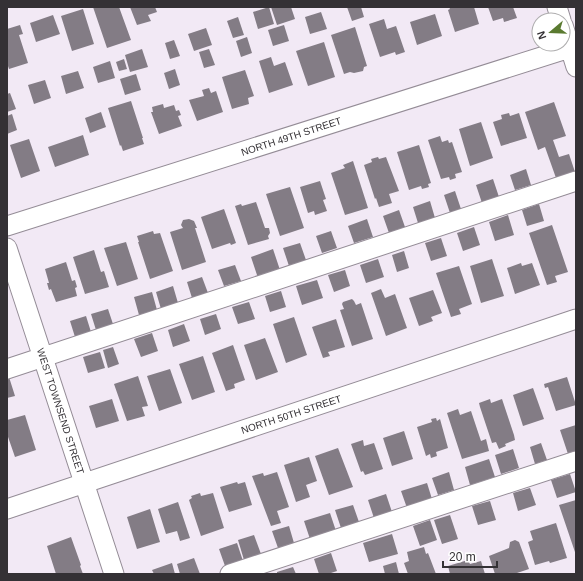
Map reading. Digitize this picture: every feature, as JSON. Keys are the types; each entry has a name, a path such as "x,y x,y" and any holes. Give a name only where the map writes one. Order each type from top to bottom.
{"street":[{"path":"573,47 576,66"},
{"name":"NORTH 49TH STREET","path":"7,226 573,47"},
{"path":"7,369 576,181"},
{"name":"WEST TOWNSEND STREET","path":"7,248 114,574"},
{"name":"NORTH 50TH STREET","path":"7,509 84,482 576,319"},
{"path":"230,574 576,461"}],"building":[{"path":"93,7 119,7 131,40 107,48"},
{"path":"130,7 155,7 157,12 148,15 151,21 137,25"},
{"path":"269,7 274,24 258,29 253,12"},
{"path":"271,7 291,7 295,19 277,25"},
{"path":"347,7 361,7 364,17 352,21"},
{"path":"449,7 474,7 479,24 455,32 448,10 450,9"},
{"path":"488,7 513,7 517,18 504,22 503,18 493,21"},
{"path":"83,9 94,44 72,51 61,16"},
{"path":"321,12 327,29 310,34 305,17"},
{"path":"435,14 442,36 417,45 410,22"},
{"path":"53,15 60,34 36,42 30,23"},
{"path":"238,17 244,35 233,38 227,21"},
{"path":"384,19 387,29 396,26 405,52 396,55 395,52 380,57 369,24"},
{"path":"20,25 23,34 19,35 28,63 9,69 7,63 7,29"},
{"path":"284,25 289,41 273,46 268,30"},
{"path":"355,27 367,66 364,67 363,71 344,74 331,35"},
{"path":"206,28 212,45 194,51 188,34"},
{"path":"247,37 252,53 241,57 236,41"},
{"path":"174,40 180,56 170,59 165,43"},
{"path":"324,42 335,77 308,86 296,51"},
{"path":"142,49 148,67 130,72 125,55"},
{"path":"209,49 215,65 204,68 199,52"},
{"path":"271,57 274,66 285,62 293,85 269,93 259,61"},
{"path":"124,59 127,69 119,71 116,62"},
{"path":"110,61 115,78 98,83 93,67"},
{"path":"175,69 180,85 169,89 164,73"},
{"path":"245,70 254,96 248,98 249,104 232,109 222,77"},
{"path":"78,71 84,88 66,94 61,76"},
{"path":"136,74 141,90 125,95 120,79"},
{"path":"45,80 51,98 34,104 28,85"},
{"path":"209,88 211,93 216,91 223,112 197,121 189,100 204,96 202,90"},
{"path":"10,93 16,109 7,112 7,94"},
{"path":"131,101 144,144 123,151 108,108"},
{"path":"554,102 566,136 553,140 559,157 569,154 575,172 556,178 545,147 538,150 525,112"},
{"path":"163,104 164,108 174,105 176,111 179,110 181,115 178,116 182,126 159,134 151,112 153,112 152,107"},
{"path":"101,112 106,127 90,133 85,118"},
{"path":"509,113 510,116 519,113 527,138 501,146 493,122 502,119 501,115"},
{"path":"12,114 17,130 7,134 7,116"},
{"path":"481,122 493,158 470,166 459,129"},
{"path":"83,135 89,155 55,167 48,147"},
{"path":"440,136 442,142 448,140 449,143 452,142 462,172 455,174 456,178 450,180 449,177 441,179 428,140"},
{"path":"29,139 40,171 21,178 10,145"},
{"path":"419,145 431,183 428,184 429,187 422,189 421,186 409,190 397,152"},
{"path":"378,157 379,159 386,157 399,191 389,194 392,203 379,207 364,165 372,162 371,159"},
{"path":"353,161 368,208 345,215 331,173 345,168 343,165"},
{"path":"526,169 531,185 515,190 510,175"},
{"path":"493,179 499,197 482,203 476,185"},
{"path":"320,181 326,199 323,200 327,211 315,215 314,211 308,213 300,187"},
{"path":"290,187 304,228 280,236 266,194"},
{"path":"455,191 461,209 450,213 444,195"},
{"path":"430,201 435,218 418,223 413,207"},
{"path":"256,202 265,228 269,228 269,239 248,245 235,206 241,204 242,206"},
{"path":"539,204 544,221 527,226 522,210"},
{"path":"224,209 236,243 231,245 230,243 212,249 201,217"},
{"path":"399,210 405,227 389,233 383,216"},
{"path":"508,215 514,235 495,241 489,222"},
{"path":"189,219 194,221 197,228 195,228 206,262 182,270 170,232 183,228 181,225 183,220"},
{"path":"367,219 373,237 354,243 348,226"},
{"path":"552,225 568,272 555,276 557,282 547,285 529,233"},
{"path":"474,227 480,245 463,251 457,233"},
{"path":"153,231 154,234 160,233 173,271 150,279 137,236"},
{"path":"331,231 337,248 322,253 316,236"},
{"path":"441,238 447,256 431,261 425,243"},
{"path":"126,242 138,279 117,286 104,248"},
{"path":"300,243 306,260 289,266 283,248"},
{"path":"273,249 280,270 258,278 251,257"},
{"path":"94,250 101,272 104,271 109,287 85,294 73,257"},
{"path":"404,251 409,268 397,272 392,255"},
{"path":"378,259 384,277 366,283 360,265"},
{"path":"492,259 504,296 481,303 470,266"},
{"path":"66,262 72,281 75,280 77,296 56,302 51,289 49,290 47,283 49,283 45,269"},
{"path":"521,263 522,266 532,263 540,285 515,294 507,268"},
{"path":"235,265 241,281 224,286 218,270"},
{"path":"459,266 472,304 459,309 461,314 451,317 436,273"},
{"path":"345,270 350,286 334,292 328,275"},
{"path":"202,277 208,293 192,298 187,282"},
{"path":"317,280 323,298 302,305 296,286"},
{"path":"173,286 178,303 161,309 156,292"},
{"path":"381,289 385,298 395,294 407,328 386,336 371,293"},
{"path":"433,290 442,313 431,317 433,321 419,326 409,298"},
{"path":"281,291 286,307 270,312 265,296"},
{"path":"152,292 157,310 139,315 134,297"},
{"path":"352,299 356,305 361,303 373,339 352,346 340,310 344,309 342,304 343,302"},
{"path":"249,302 255,319 238,324 232,307"},
{"path":"108,309 113,324 96,330 91,314"},
{"path":"216,314 221,329 205,335 200,319"},
{"path":"86,316 91,332 75,337 70,321"},
{"path":"294,317 307,355 286,363 273,324"},
{"path":"336,319 345,347 328,352 330,356 323,358 312,327"},
{"path":"184,324 190,341 173,347 168,330"},
{"path":"152,333 158,351 141,357 134,339"},
{"path":"265,338 278,372 256,380 244,345"},
{"path":"233,345 245,380 234,384 235,388 226,391 212,353"},
{"path":"113,347 119,364 108,368 103,350"},
{"path":"100,352 105,368 88,373 83,357"},
{"path":"203,356 215,392 192,400 179,364"},
{"path":"170,369 182,403 159,411 147,376"},
{"path":"138,376 148,406 142,407 145,416 127,421 114,384"},
{"path":"9,377 15,396 7,398 7,378"},
{"path":"567,377 576,405 556,411 548,387 545,388 544,384"},
{"path":"533,388 544,419 523,426 513,395"},
{"path":"112,399 119,421 96,428 89,406"},
{"path":"490,399 491,403 502,399 515,440 505,444 506,446 499,449 496,442 492,443 479,403"},
{"path":"458,409 460,415 471,411 481,441 486,439 489,451 462,459 447,413"},
{"path":"25,415 36,450 15,457 7,434 7,420"},
{"path":"436,418 437,421 440,419 448,448 436,452 437,456 431,458 430,454 426,456 417,427 432,422 431,419"},
{"path":"576,425 576,451 568,454 560,430"},
{"path":"404,431 413,459 392,466 383,438"},
{"path":"363,440 364,446 374,443 383,469 365,475 363,471 361,472 351,444"},
{"path":"541,443 547,460 535,464 530,447"},
{"path":"338,448 353,487 329,495 315,456"},
{"path":"513,449 519,468 501,474 495,455"},
{"path":"309,457 317,481 306,485 310,497 296,502 284,465"},
{"path":"489,459 495,477 470,485 465,467"},
{"path":"277,472 289,507 277,511 281,523 271,526 252,476 263,473 264,476"},
{"path":"449,472 454,490 438,495 432,478"},
{"path":"570,474 576,492 557,498 551,480"},
{"path":"237,482 238,484 245,482 252,505 229,512 220,487"},
{"path":"427,483 432,499 407,508 401,491"},
{"path":"530,488 536,505 518,511 513,493"},
{"path":"200,493 201,496 213,493 224,528 201,536 189,500 192,498 191,496"},
{"path":"386,494 392,512 374,518 368,500"},
{"path":"576,500 576,555 559,505"},
{"path":"490,501 496,520 478,525 472,506"},
{"path":"178,502 190,538 180,541 177,531 166,534 158,509"},
{"path":"353,505 359,522 341,528 335,510"},
{"path":"150,509 160,542 137,549 127,517"},
{"path":"330,513 336,531 310,539 304,521"},
{"path":"450,515 458,539 442,544 434,520"},
{"path":"430,520 437,540 420,546 413,526"},
{"path":"556,523 567,558 550,563 549,561 535,565 528,542 533,540 530,531"},
{"path":"289,526 294,543 278,548 272,531"},
{"path":"392,534 398,554 369,562 363,543"},
{"path":"254,535 261,554 244,560 238,540"},
{"path":"71,537 83,574 56,574 47,546"},
{"path":"515,540 519,542 529,569 514,574 495,574 489,556 509,548 510,542"},
{"path":"237,543 243,561 225,566 219,549"},
{"path":"424,547 426,554 428,553 436,574 408,574 404,563 409,561 407,552"},
{"path":"331,553 337,571 328,574 319,574 314,559"},
{"path":"194,558 200,574 180,574 177,564"},
{"path":"468,560 470,564 481,561 485,574 450,574 448,566"},
{"path":"396,562 399,574 385,574 383,566"},
{"path":"172,563 175,574 154,574 152,570"},
{"path":"293,567 296,574 277,574 277,572"}]}
